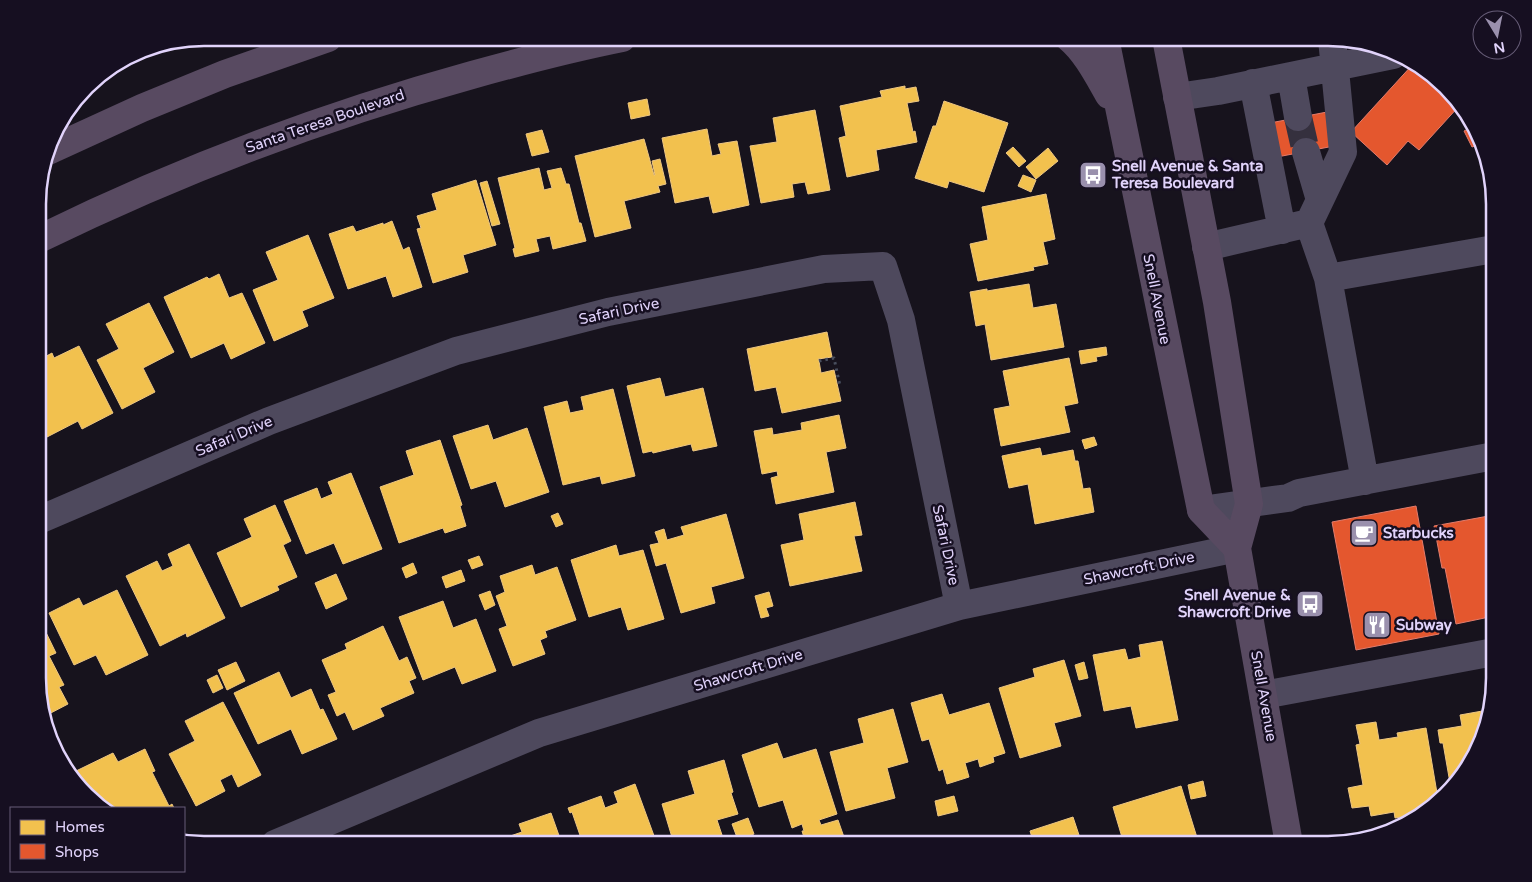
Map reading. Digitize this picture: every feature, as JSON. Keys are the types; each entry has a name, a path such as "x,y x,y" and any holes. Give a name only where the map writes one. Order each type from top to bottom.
{"main road":[{"path":"57,147 142,108 225,74 305,46"},
{"name":"Santa Teresa Boulevard","path":"46,236 91,214 242,150 410,92 581,46"},
{"path":"1077,46 1097,73 1120,114"},
{"name":"Snell Avenue","path":"1106,46 1201,510"},
{"name":"Snell Avenue","path":"1168,46 1216,302 1250,504 1237,548 1287,835"},
{"path":"1172,65 1177,46"},
{"path":"1201,510 1237,548"}],"street":[{"path":"1206,247 1282,230 1315,212 1343,152 1333,47"},
{"path":"1177,97 1384,57"},
{"path":"1291,76 1298,118"},
{"path":"1253,83 1282,230"},
{"path":"1306,152 1315,212 1365,481"},
{"path":"1328,278 1485,251"},
{"name":"Safari Drive","path":"46,517 269,421 456,351 608,312 824,269 883,266 901,320 959,606"},
{"path":"1201,510 1288,498 1299,493 1485,458"},
{"name":"Shawcroft Drive","path":"294,836 540,733 959,606 1237,548"},
{"path":"1263,695 1485,654"}],"path":[{"path":"819,361 834,358 840,386"}],"building: Homes":[{"path":"905,86 905,89 916,87 919,101 907,103 917,142 876,150 879,170 847,177 839,138 846,136 840,106 882,97 880,91"},
{"path":"647,99 650,115 631,119 628,103"},
{"path":"944,101 1008,123 984,192 949,181 947,188 915,178"},
{"path":"815,110 830,190 808,194 805,182 792,184 794,197 761,203 750,146 777,142 773,118"},
{"path":"707,129 712,156 721,154 718,144 737,141 749,205 713,213 709,196 675,203 662,138"},
{"path":"542,130 549,152 532,156 526,134"},
{"path":"644,139 654,175 652,161 660,159 666,184 658,186 660,192 624,201 631,228 595,237 575,156"},
{"path":"1013,147 1026,161 1019,167 1006,153"},
{"path":"1048,148 1058,161 1036,179 1026,167"},
{"path":"539,168 544,190 552,188 547,171 561,168 566,184 569,184 579,223 581,223 586,241 553,249 550,236 536,239 539,251 515,257 513,249 515,248 498,178"},
{"path":"1023,175 1036,180 1031,192 1018,186"},
{"path":"476,180 496,245 463,255 468,272 433,283 417,229 421,228 417,216 437,210 432,194"},
{"path":"487,181 500,224 492,226 480,183"},
{"path":"1046,194 1055,239 1043,242 1048,264 1033,267 1034,270 978,281 970,244 988,240 982,207"},
{"path":"392,221 403,250 409,247 422,287 393,297 386,276 348,289 329,234 353,226 356,232"},
{"path":"308,235 334,298 302,311 308,326 274,341 253,290 278,280 266,252"},
{"path":"219,274 229,298 242,293 265,343 231,359 224,343 191,358 164,297 207,277 209,279"},
{"path":"1029,284 1033,308 1056,304 1064,347 991,360 985,324 976,326 970,292"},
{"path":"149,303 174,352 143,368 155,392 122,409 97,360 119,349 106,324"},
{"path":"827,332 832,357 818,359 821,373 834,370 841,401 782,413 776,387 755,391 747,349"},
{"path":"79,346 113,413 82,429 78,421 47,437 46,356 52,353 54,358"},
{"path":"1106,347 1107,355 1096,357 1097,361 1081,364 1079,351"},
{"path":"1069,358 1078,403 1064,406 1070,432 1001,446 994,409 1010,406 1003,371"},
{"path":"660,378 665,397 703,388 717,446 693,451 691,444 653,453 652,451 643,453 627,386"},
{"path":"613,389 635,476 602,484 600,476 563,485 544,407 567,401 570,413 584,410 581,397"},
{"path":"839,415 846,448 826,452 834,492 776,504 771,478 778,476 777,471 762,474 754,431 772,428 773,435 802,430 801,423"},
{"path":"488,425 493,440 527,428 549,492 505,507 496,481 471,489 453,436"},
{"path":"1094,437 1097,445 1085,449 1082,440"},
{"path":"440,440 462,505 460,506 466,526 445,533 443,528 399,543 380,487 414,475 406,451"},
{"path":"1040,448 1042,456 1073,450 1075,461 1078,461 1083,489 1090,488 1094,512 1035,524 1028,484 1009,488 1002,456"},
{"path":"351,473 382,549 343,564 334,543 306,554 284,501 317,488 321,499 333,494 328,482"},
{"path":"855,502 862,535 854,536 862,571 790,586 781,545 804,540 799,514"},
{"path":"275,505 291,541 283,545 297,577 277,586 279,590 241,607 217,553 252,537 244,519"},
{"path":"558,513 563,524 556,527 551,516"},
{"path":"726,514 744,578 711,587 715,603 681,613 666,563 656,566 650,545 659,543 655,532 664,529 667,540 684,535 681,527"},
{"path":"189,544 225,618 187,637 186,633 160,646 126,576 157,561 162,571 173,566 168,554"},
{"path":"616,545 619,556 643,550 664,619 628,630 621,607 589,617 571,560"},
{"path":"479,556 483,565 472,569 468,560"},
{"path":"413,563 417,573 406,578 402,568"},
{"path":"532,565 535,575 557,567 576,620 545,631 547,637 540,640 545,654 513,666 499,629 507,626 496,596 505,592 500,576"},
{"path":"461,570 465,581 446,588 442,577"},
{"path":"336,574 347,599 326,609 315,583"},
{"path":"117,590 148,655 106,675 96,655 74,665 49,613 79,598 83,606"},
{"path":"490,591 495,605 485,610 479,595"},
{"path":"769,592 773,606 766,608 769,616 761,618 755,596"},
{"path":"443,601 453,628 476,619 496,671 462,684 455,667 423,680 399,617"},
{"path":"383,626 399,661 407,657 416,678 409,681 414,693 380,708 384,716 353,730 345,712 337,716 328,695 336,692 322,660 347,649 345,644"},
{"path":"46,632 56,653 49,656 64,685 59,687 68,704 50,713 46,678"},
{"path":"1162,641 1178,720 1136,728 1131,706 1104,711 1093,655 1125,649 1128,660 1141,657 1139,645"},
{"path":"1064,660 1081,716 1054,723 1061,746 1020,758 999,688 1035,677 1033,669"},
{"path":"236,662 245,681 227,690 218,670"},
{"path":"1084,662 1088,678 1079,680 1075,665"},
{"path":"279,672 291,698 311,689 320,710 323,709 337,739 302,754 291,729 258,744 234,693"},
{"path":"217,675 223,688 213,693 207,680"},
{"path":"942,694 949,715 989,703 1005,753 993,757 994,762 980,767 978,759 965,763 969,777 947,784 943,769 939,771 929,739 922,741 911,703"},
{"path":"223,702 261,775 238,787 232,774 220,780 225,791 196,806 169,754 195,741 185,721"},
{"path":"893,709 908,762 887,768 895,798 846,811 830,752 864,743 858,719"},
{"path":"1482,711 1465,757 1449,779 1443,743 1440,743 1438,730 1462,726 1460,715"},
{"path":"1376,722 1379,740 1398,737 1397,733 1426,728 1437,793 1404,817 1395,818 1394,812 1371,816 1369,806 1352,808 1348,788 1363,785 1356,745 1360,744 1356,725"},
{"path":"777,743 783,759 816,749 837,814 819,820 821,825 838,820 843,835 803,835 802,824 792,828 783,800 759,807 742,755"},
{"path":"145,749 155,771 152,772 169,806 172,804 174,807 114,807 100,797 77,771 113,753 118,762"},
{"path":"724,760 733,792 731,793 738,814 717,820 722,836 671,836 662,804 695,794 688,771"},
{"path":"1203,781 1206,796 1191,799 1188,785"},
{"path":"635,784 654,836 580,836 572,812 570,813 568,808 601,796 605,808 618,803 614,792"},
{"path":"1181,786 1196,835 1121,835 1113,807"},
{"path":"954,796 958,811 938,816 935,801"},
{"path":"551,813 559,836 511,836 522,832 519,824"},
{"path":"1073,817 1079,835 1031,835 1030,831"},
{"path":"748,818 754,834 736,836 732,824"}],"building: Shops":[{"path":"1409,68 1440,92 1455,111 1419,150 1408,141 1387,165 1351,132"},
{"path":"1327,112 1334,146 1277,157 1270,123"},
{"path":"1467,130 1474,146 1472,147 1464,131"},
{"path":"1416,506 1439,634 1356,650 1332,522"},
{"path":"1485,517 1485,618 1456,624 1445,568 1442,568 1434,526"}],"tunnel":[{"path":"1298,117 1306,152"}],"place":[{"name":"Snell Avenue & Santa Teresa Boulevard","path":"1093,175"},
{"name":"Starbucks","path":"1364,533"},
{"name":"Snell Avenue & Shawcroft Drive","path":"1310,604"},
{"name":"Subway","path":"1377,625"}]}
